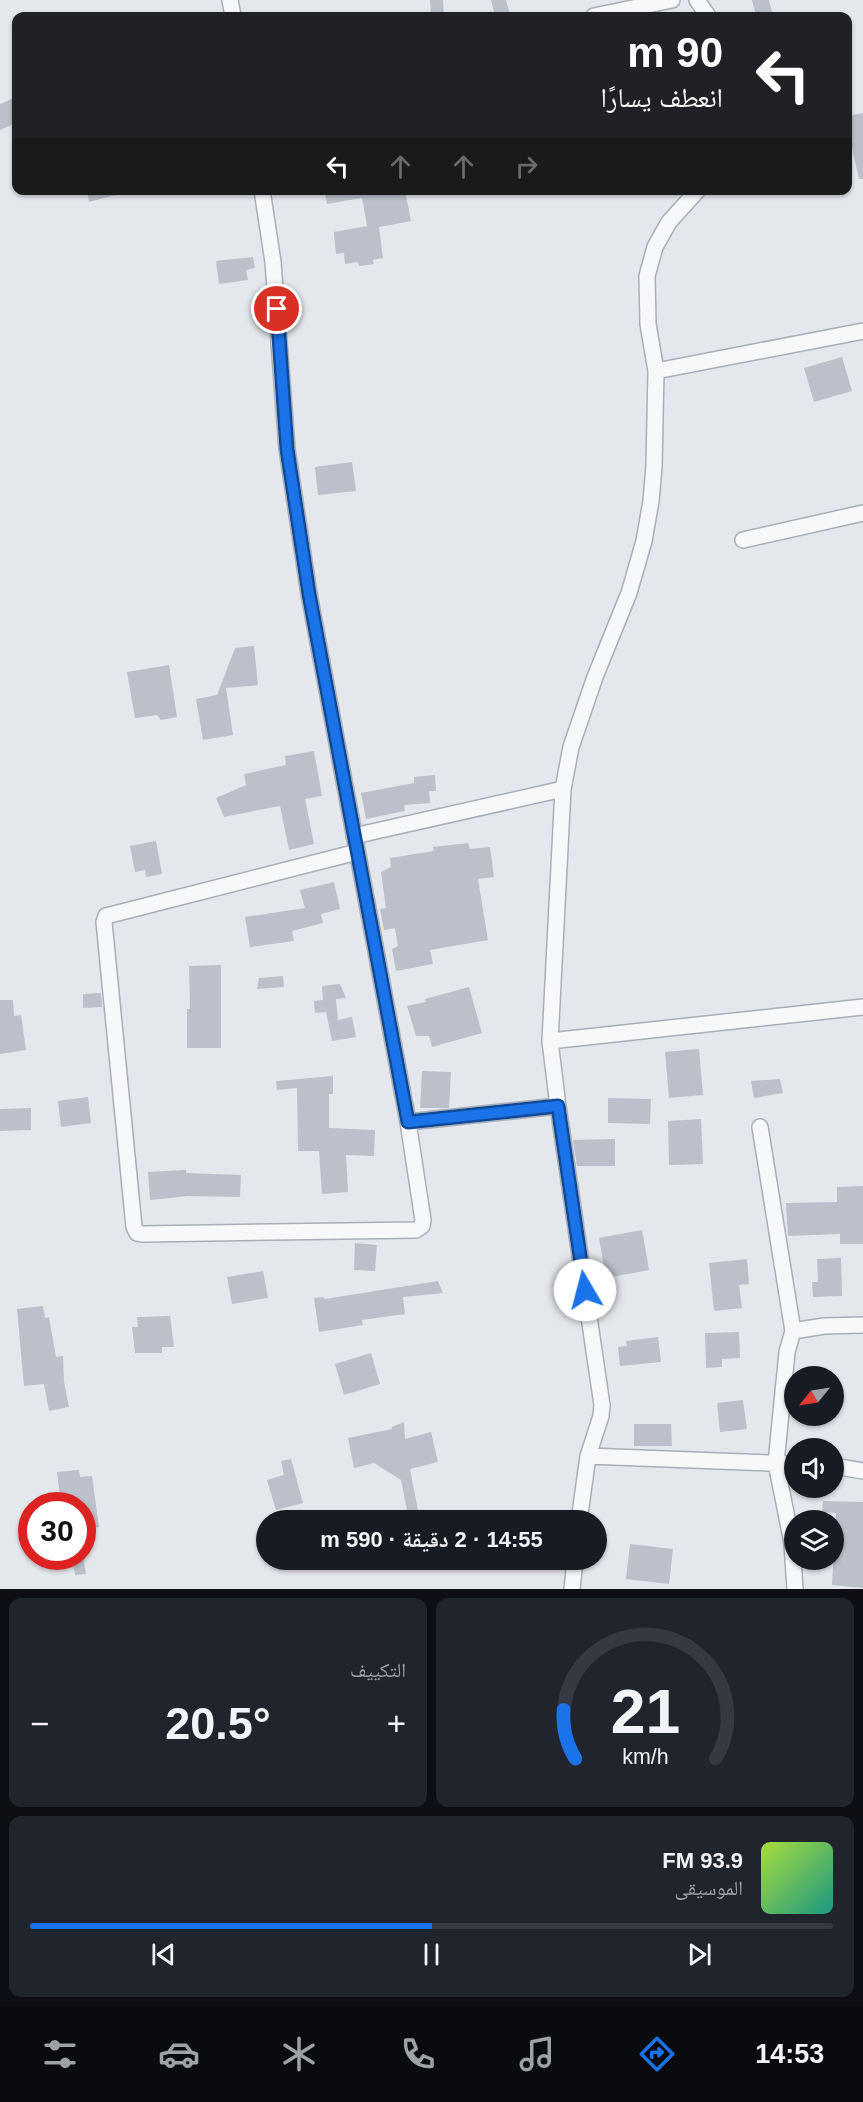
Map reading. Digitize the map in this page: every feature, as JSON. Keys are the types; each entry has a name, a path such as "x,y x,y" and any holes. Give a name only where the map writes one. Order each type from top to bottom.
{"street":[{"path":"614,12 672,0"},
{"path":"263,195 273,262 287,449 309,594 408,1122 423,1220 422,1226 416,1230 137,1233 134,1227 105,934 106,916 357,852"},
{"path":"581,1510 588,1456 601,1416 602,1405 550,1041 563,789 571,747 595,677 629,593 644,541 651,501 656,372 648,324 647,276 655,247 669,222 694,195"},
{"path":"656,372 863,332"},
{"path":"743,540 863,513"},
{"path":"354,836 563,789"},
{"path":"550,1041 863,1007"},
{"path":"408,1122 558,1106"},
{"path":"760,1127 793,1331 787,1352 776,1463 792,1543 795,1589"},
{"path":"793,1331 824,1326 863,1325"},
{"path":"588,1456 784,1463"},
{"path":"844,1468 863,1471"},
{"path":"572,1589 574,1570"}],"building":[{"path":"430,0 443,0 444,12 431,12"},
{"path":"491,0 506,0 509,12 494,12"},
{"path":"752,0 769,0 772,12 755,12"},
{"path":"12,99 12,125 0,130 0,104"},
{"path":"863,113 863,179 859,179 852,148 852,115"},
{"path":"88,195 115,195 89,202"},
{"path":"325,195 406,195 411,221 379,227 383,258 373,260 374,264 359,266 358,262 345,264 344,253 336,254 334,232 367,226 362,198 327,204"},
{"path":"253,257 255,268 246,270 248,280 219,284 216,261"},
{"path":"842,357 852,391 814,402 804,368"},
{"path":"352,462 356,491 318,495 315,467"},
{"path":"254,646 258,685 226,688 233,735 203,740 196,699 217,695 235,648"},
{"path":"169,665 177,717 161,720 157,715 135,718 127,672"},
{"path":"314,751 322,796 305,799 314,844 289,850 280,806 224,817 216,798 246,785 244,774 286,765 285,756"},
{"path":"435,775 436,791 429,791 430,803 404,805 405,811 366,819 361,793 414,783 414,777"},
{"path":"156,841 162,874 146,877 145,870 135,872 130,846"},
{"path":"468,843 470,849 490,847 494,877 478,879 488,940 430,950 433,964 396,971 392,949 398,946 395,928 384,930 380,909 386,908 381,872 391,867 390,858 434,851 433,847"},
{"path":"334,882 340,909 321,914 323,923 292,931 294,941 250,947 245,917 305,908 300,890"},
{"path":"221,965 221,1048 187,1048 187,1009 190,1009 189,966"},
{"path":"283,976 284,987 257,989 259,978"},
{"path":"340,984 346,998 336,999 338,1020 352,1017 356,1037 332,1041 326,1012 315,1013 314,1001 323,1000 322,986"},
{"path":"469,987 482,1033 432,1047 429,1036 416,1036 407,1006"},
{"path":"101,993 102,1007 83,1008 83,994"},
{"path":"0,1000 13,1000 14,1016 21,1015 26,1050 0,1054"},
{"path":"699,1049 703,1095 669,1098 665,1052"},
{"path":"422,1071 451,1072 449,1108 420,1108"},
{"path":"333,1076 333,1094 329,1094 329,1128 375,1130 374,1156 346,1155 348,1192 322,1194 319,1151 298,1151 297,1088 277,1090 276,1081"},
{"path":"780,1079 783,1093 754,1098 751,1081"},
{"path":"88,1097 91,1123 61,1127 58,1101"},
{"path":"608,1098 651,1099 650,1124 608,1123"},
{"path":"31,1108 31,1130 0,1131 0,1109"},
{"path":"701,1119 703,1164 669,1165 668,1121"},
{"path":"615,1139 615,1166 577,1166 573,1140"},
{"path":"186,1170 186,1173 241,1175 240,1197 188,1196 150,1200 148,1172"},
{"path":"863,1186 863,1244 840,1244 840,1234 788,1236 786,1203 837,1202 837,1187"},
{"path":"642,1230 649,1270 606,1278 599,1238"},
{"path":"355,1243 377,1245 375,1271 354,1270"},
{"path":"841,1258 842,1296 813,1297 812,1282 818,1282 817,1259"},
{"path":"747,1259 749,1284 739,1285 742,1308 714,1311 709,1263"},
{"path":"263,1271 268,1298 232,1304 227,1277"},
{"path":"438,1281 443,1293 403,1297 405,1314 362,1320 363,1325 319,1332 314,1298 323,1297 325,1299"},
{"path":"43,1306 45,1318 49,1317 56,1357 63,1356 64,1382 69,1407 49,1411 44,1384 24,1386 17,1309"},
{"path":"170,1316 174,1347 162,1347 162,1353 135,1353 132,1327 138,1327 137,1317"},
{"path":"739,1332 740,1358 722,1359 722,1367 706,1368 705,1333"},
{"path":"658,1337 661,1362 620,1366 618,1347 627,1346 626,1341"},
{"path":"371,1353 380,1384 344,1395 335,1364"},
{"path":"743,1400 747,1429 720,1432 717,1403"},
{"path":"404,1422 405,1439 431,1432 438,1462 410,1469 418,1510 407,1510 401,1480 374,1463 354,1468 348,1438 392,1429"},
{"path":"634,1424 671,1424 672,1446 634,1446"},
{"path":"291,1459 303,1503 276,1510 267,1480 284,1475 281,1461"},
{"path":"79,1470 80,1477 92,1476 94,1492 59,1492 57,1472"},
{"path":"823,1501 863,1502 863,1588 832,1585 833,1570 844,1570 844,1510 822,1510"},
{"path":"96,1505 99,1527 96,1528"},
{"path":"630,1544 673,1549 669,1584 626,1579"},
{"path":"74,1570 85,1570 86,1574 75,1575"}],"route":[{"path":"277,309 287,449 309,594 408,1122 558,1106 585,1290"}]}
